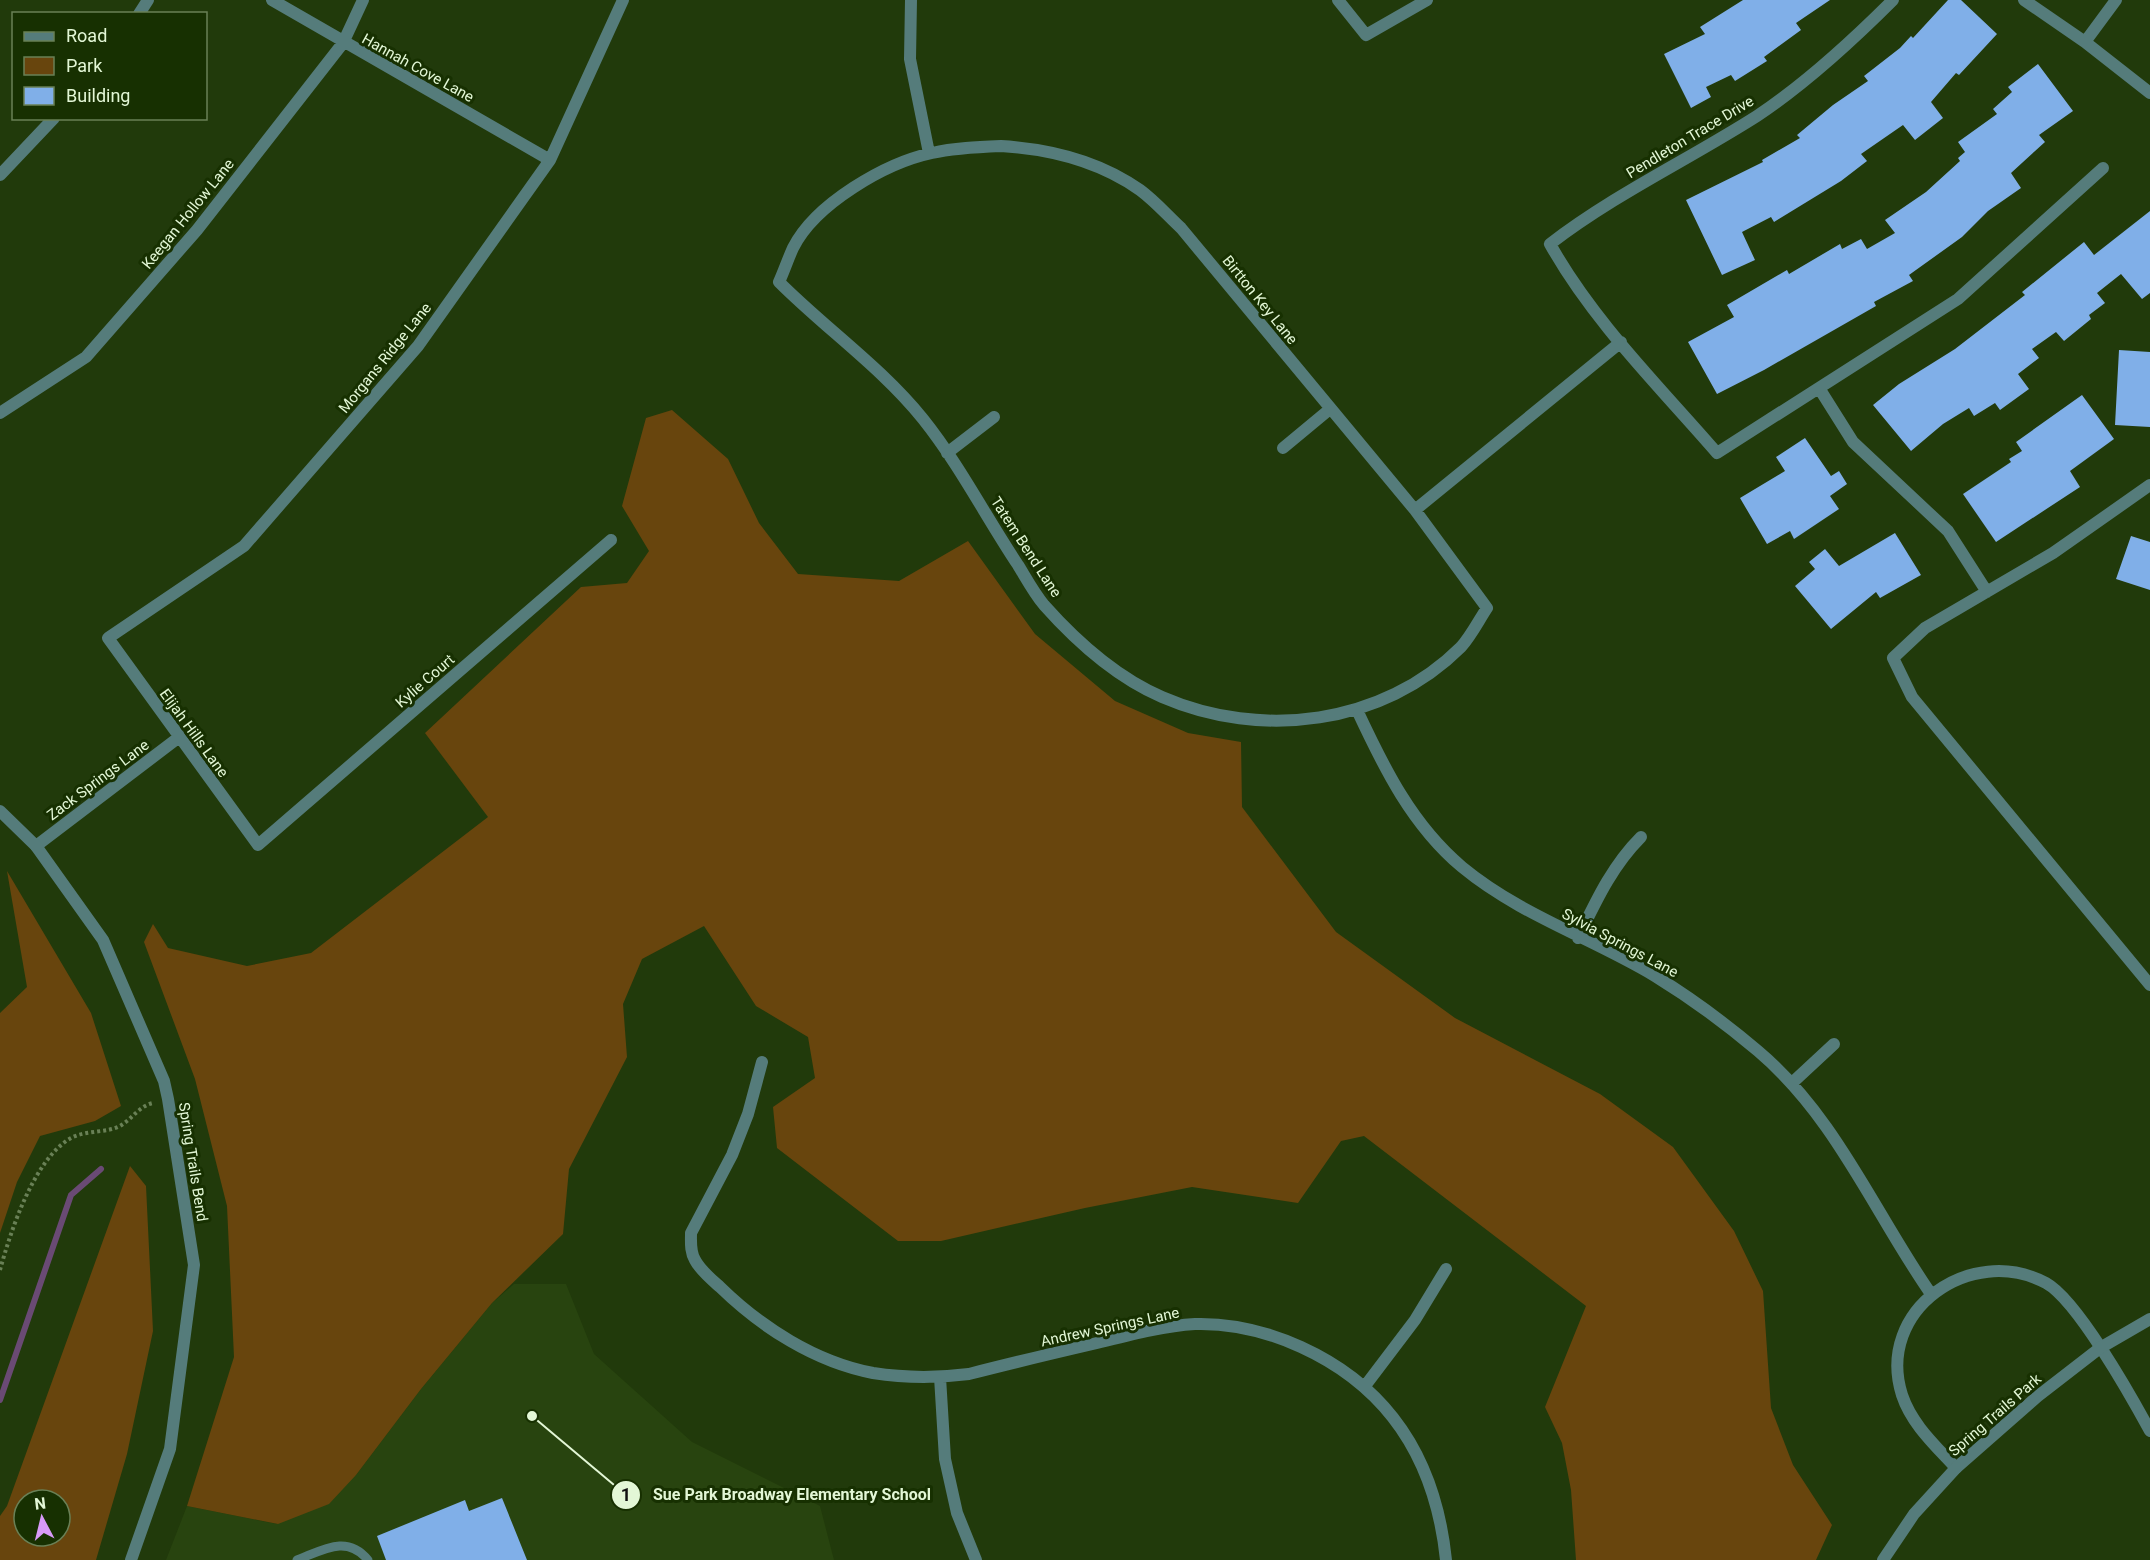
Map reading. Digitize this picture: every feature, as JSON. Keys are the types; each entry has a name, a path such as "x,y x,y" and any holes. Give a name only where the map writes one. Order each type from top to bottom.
{"street":[{"name":"Hannah Cove Lane","path":"272,0 343,43 550,160"},
{"name":"Keegan Hollow Lane","path":"0,413 86,357 197,230 343,43 363,0"},
{"name":"Morgans Ridge Lane","path":"108,638 244,546 418,346 550,160 623,0"},
{"path":"911,0 910,59 929,153"},
{"path":"1338,0 1366,35 1427,0"},
{"name":"Pendleton Trace Drive","path":"1621,342 1568,276 1550,244 1599,209 1758,115 1818,68 1893,0"},
{"path":"2024,0 2085,42 2150,93"},
{"path":"2085,42 2116,0"},
{"path":"0,175 52,120"},
{"name":"Birtton Key Lane","path":"779,282 794,246 819,216 844,193 876,175 929,153 992,146 1040,148 1104,170 1141,190 1181,228 1415,510 1487,608"},
{"path":"1415,510 1621,342 1717,453 1958,299 2103,168"},
{"name":"Tatem Bend Lane","path":"779,282 882,375 923,419 1043,604 1080,640 1118,672 1161,697 1204,712 1248,721 1291,721 1357,710 1386,698 1426,675 1462,646 1487,608"},
{"path":"1820,388 1853,442 1947,531 1987,592"},
{"path":"1283,448 1330,409"},
{"path":"946,453 994,417"},
{"path":"2150,485 2053,553 1925,628 1893,658 1912,697 2150,986"},
{"name":"Kylie Court","path":"258,845 611,540"},
{"name":"Elijah Hills Lane","path":"108,638 178,738 258,845"},
{"name":"Sylvia Springs Lane","path":"1357,710 1394,788 1426,831 1462,867 1510,900 1578,938 1654,976 1710,1013 1759,1052 1792,1083 1854,1167 1898,1246 1931,1294"},
{"name":"Zack Springs Lane","path":"36,846 178,738"},
{"name":"Spring Trails Bend","path":"0,811 36,846 103,940 164,1081 168,1099 194,1264 170,1449 131,1560"},
{"path":"1578,938 1606,880 1624,854 1641,837"},
{"path":"1792,1083 1834,1044"},
{"name":"Andrew Springs Lane","path":"762,1062 748,1114 732,1155 691,1233 691,1247 695,1260 738,1305 785,1337 823,1357 872,1372 940,1377 969,1374 1152,1330 1196,1324 1240,1327 1283,1339 1332,1361 1365,1386 1388,1411 1413,1446 1431,1484 1443,1526 1446,1560"},
{"path":"1365,1386 1402,1339 1446,1269"},
{"path":"1956,1468 1915,1422 1902,1395 1898,1365 1902,1339 1915,1312 1931,1294 1960,1277 1991,1272 2023,1275 2046,1284 2068,1301 2100,1348 2150,1431"},
{"name":"Spring Trails Park","path":"1883,1560 1914,1514 1956,1468 2038,1396 2100,1348 2150,1318"},
{"path":"940,1377 945,1460 957,1513 976,1560"}],"lane":[{"path":"297,1560 314,1557 347,1545 358,1549 368,1560"}],"path":[{"path":"0,1270 6,1248 38,1173 57,1147 88,1131 118,1127 145,1105 168,1099"}],"shaded area":[{"path":"514,1284 566,1284 594,1354 692,1442 820,1506 834,1560 166,1560 187,1506 277,1524 356,1475 421,1389 492,1303"}],"green space":[{"path":"672,410 728,459 759,523 798,574 899,581 968,541 1035,634 1115,701 1188,733 1241,742 1242,807 1336,932 1455,1018 1600,1094 1673,1147 1734,1231 1763,1291 1771,1408 1793,1465 1832,1525 1816,1560 1576,1560 1571,1490 1562,1443 1545,1407 1586,1306 1364,1136 1341,1141 1298,1203 1192,1187 1085,1208 941,1241 898,1241 777,1148 773,1107 815,1078 808,1037 756,1006 704,926 642,959 623,1004 627,1057 569,1169 563,1234 492,1303 421,1389 356,1475 329,1504 278,1524 187,1506 234,1357 227,1206 195,1079 144,942 153,924 168,948 247,966 311,953 488,817 425,733 581,587 627,583 649,551 622,506 646,418"},
{"path":"7,871 91,1013 121,1106 95,1121 40,1136 17,1182 0,1233 0,1013 27,987"},
{"path":"130,1166 146,1186 153,1331 127,1454 96,1560 0,1560 0,1516 12,1492 12,1548 72,1548 72,1488 14,1488"}],"building":[{"path":"1743,0 1830,0 1796,23 1801,30 1764,57 1767,61 1735,81 1731,75 1706,87 1711,97 1691,108 1664,54 1705,34 1700,27"},
{"path":"1948,0 1961,0 1997,34 1959,75 1956,73 1931,102 1943,118 1915,140 1903,125 1861,154 1867,161 1841,181 1774,222 1771,217 1742,232 1755,260 1722,275 1686,200 1763,162 1762,160 1800,138 1797,135 1833,105 1868,81 1864,76 1900,48 1911,36 1913,38"},
{"path":"2038,64 2073,111 2039,135 2045,142 2011,173 2021,188 1988,211 1962,237 1909,275 1913,281 1874,302 1876,306 1717,394 1688,342 1734,317 1727,305 1787,270 1789,274 1840,244 1842,249 1861,239 1867,249 1895,233 1885,220 1926,192 1960,161 1958,158 1965,152 1958,142 1997,114 1993,109 2012,92 2008,87"},
{"path":"2150,211 2150,293 2142,299 2121,274 2097,293 2105,303 2089,315 2091,319 2064,341 2056,332 2032,349 2039,358 2018,374 2029,389 2000,410 1995,403 1974,416 1969,408 1943,424 1911,451 1873,405 1899,384 1955,349 2025,295 2022,292 2084,242 2094,255"},
{"path":"2119,350 2150,352 2150,427 2115,425"},
{"path":"2082,395 2114,439 2070,471 2080,487 1996,542 1963,494 2011,462 2009,459 2022,451 2016,442"},
{"path":"1805,438 1831,476 1839,471 1847,484 1830,496 1839,509 1794,539 1790,531 1767,544 1740,498 1785,471 1776,457"},
{"path":"1895,533 1921,575 1880,598 1876,592 1831,629 1795,586 1815,569 1809,562 1825,549 1839,566"},
{"path":"2131,536 2150,542 2150,590 2116,579"},
{"path":"502,1498 527,1560 386,1560 377,1536 465,1500 469,1511"}],"waterway":[{"path":"0,1400 71,1195 101,1169"}],"place":[{"name":"Sue Park Broadway Elementary School","path":"532,1416"}]}
